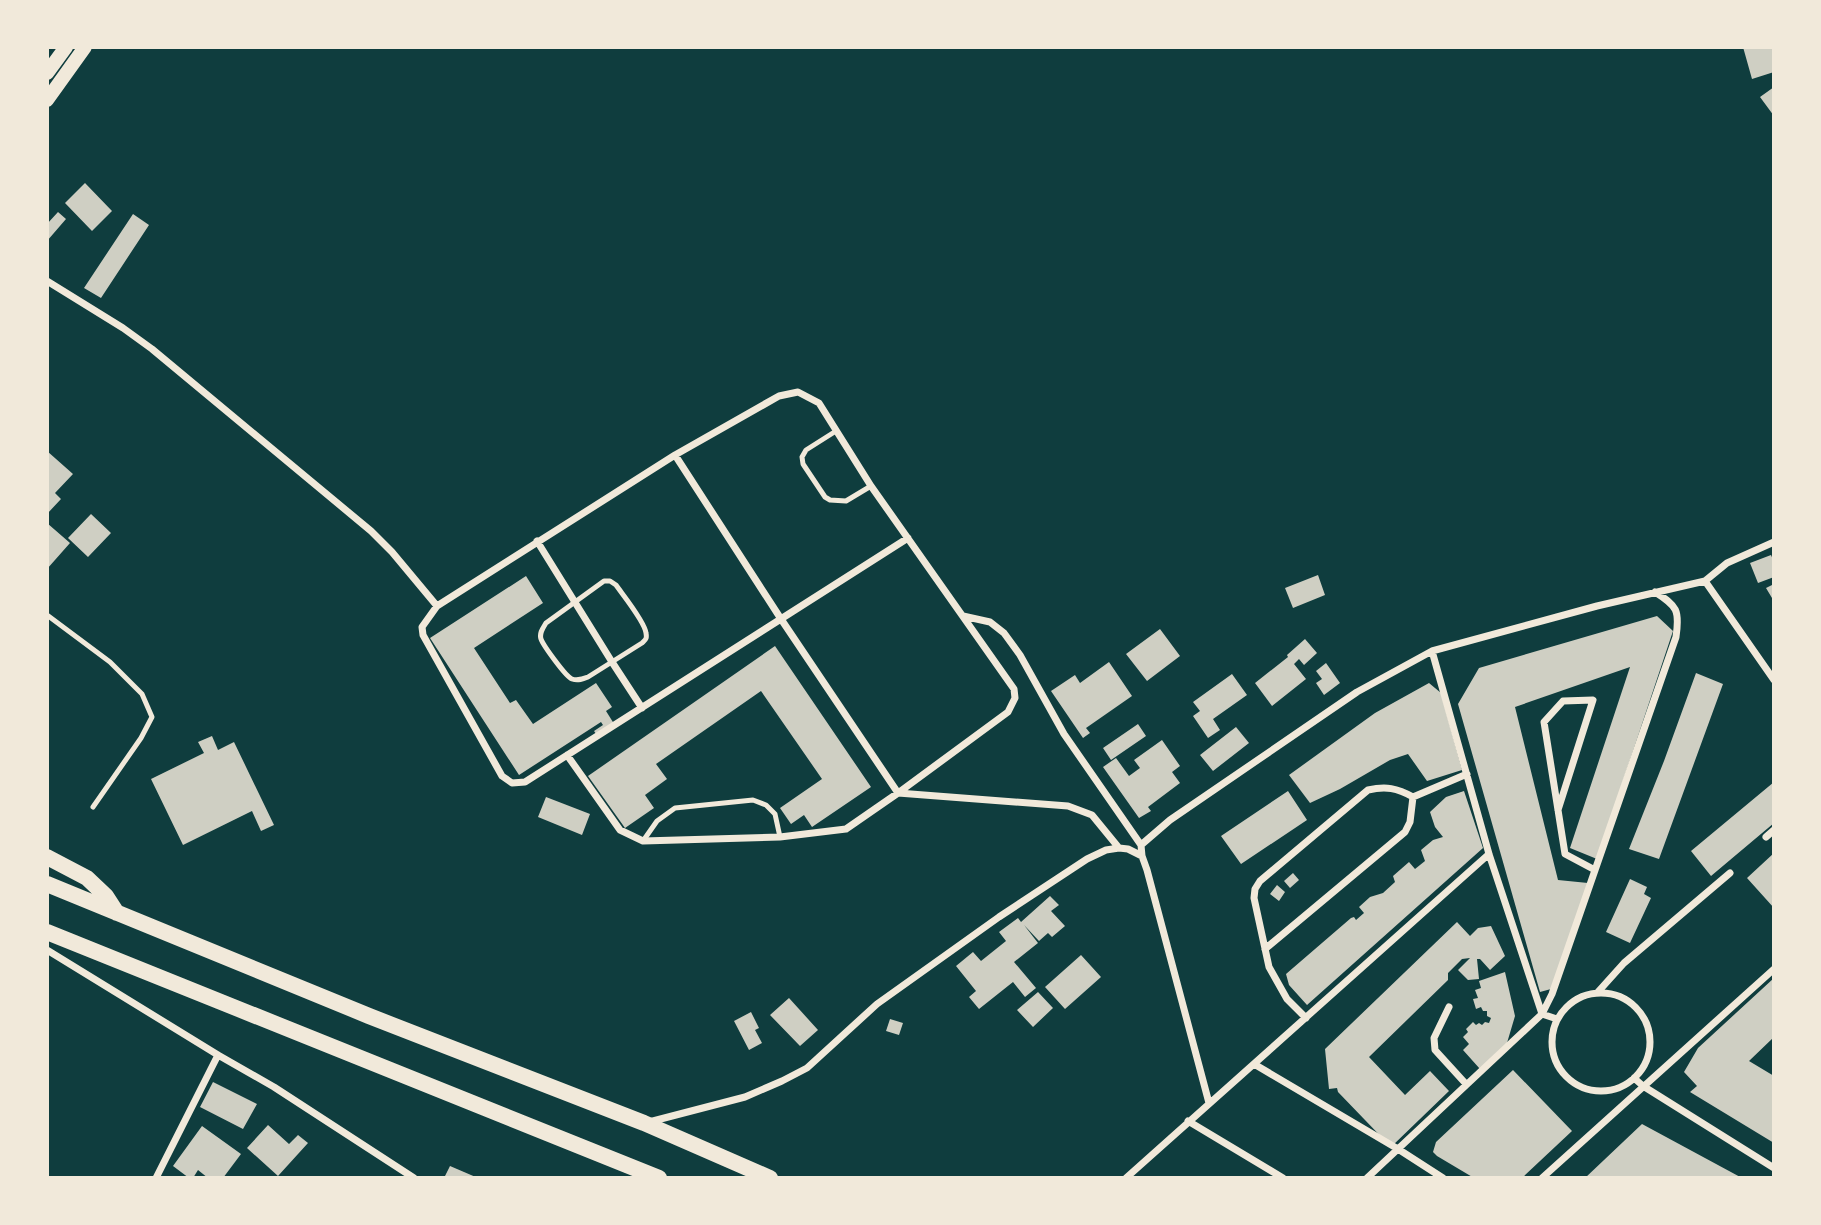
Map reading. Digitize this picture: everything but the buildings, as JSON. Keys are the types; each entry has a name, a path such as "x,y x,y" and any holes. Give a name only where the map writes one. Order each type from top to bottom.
{"highway":[{"path":"47,857 87,878 106,896 117,913"},
{"path":"47,884 369,1016 644,1124 770,1178"},
{"path":"47,932 659,1178"}],"main road":[{"path":"47,73 66,47"},
{"path":"47,100 85,47"}],"street":[{"path":"47,281 152,349 351,513 392,552 437,606"},
{"path":"567,755 620,830 643,841 780,837 846,829 1008,712 1014,698 1014,689 1007,678 908,538 871,486 819,403 798,392 779,396 675,455 537,541 437,606 422,627 423,635 502,776 512,783 525,782 567,755 642,708 908,538"},
{"path":"675,455 898,793"},
{"path":"537,541 642,708"},
{"path":"1141,845 1170,820 1357,692 1432,652 1585,609 1705,581 1727,563 1774,542"},
{"path":"1705,581 1774,680"},
{"path":"1367,1178 1542,1014 1555,984 1676,637 1679,618 1670,602 1654,592"},
{"path":"963,616 990,622 1004,633 1020,655 1064,734 1141,845 1209,1103"},
{"path":"1432,652 1489,854 1542,1014"},
{"path":"1558,810 1593,700 1563,701 1544,722 1558,810 1565,854 1595,870"},
{"path":"1413,797 1466,774"},
{"path":"1306,1018 1287,999 1269,967 1254,898 1255,889 1260,881 1368,790 1384,787 1400,790 1413,797"},
{"path":"898,793 1068,806 1092,815 1119,848"},
{"path":"1265,949 1405,832 1410,822 1413,797"},
{"path":"1766,837 1774,830"},
{"path":"644,1124 744,1097 807,1068 877,1004 999,917 1087,859 1106,850 1119,848 1142,856"},
{"path":"1126,1178 1489,854"},
{"path":"1597,993 1624,963 1730,873"},
{"path":"47,950 274,1087 414,1178"},
{"path":"1542,1178 1774,969"},
{"path":"1597,993 1614,994 1629,1001 1641,1013 1649,1028 1650,1045 1646,1062 1634,1078 1609,1090 1594,1091 1579,1086 1566,1077 1557,1065 1552,1050 1552,1034 1557,1019 1566,1007 1580,997 1597,993"},
{"path":"1449,1007 1434,1038 1435,1050 1466,1084"},
{"path":"1542,1014 1557,1019"},
{"path":"156,1178 218,1055"},
{"path":"1254,1065 1443,1178"},
{"path":"1634,1078 1774,1168"},
{"path":"1188,1121 1283,1178"}],"lane":[{"path":"836,431 806,450 802,457 803,464 830,500 846,500 871,486"},
{"path":"610,581 616,585 643,624 646,639 588,677 573,680 565,675 541,639 541,631 546,623 574,602 596,585 610,581"},
{"path":"47,615 110,662 142,695 152,716 141,738 93,807"},
{"path":"643,841 657,821 675,808 753,800 766,805 775,814 780,837"}]}
